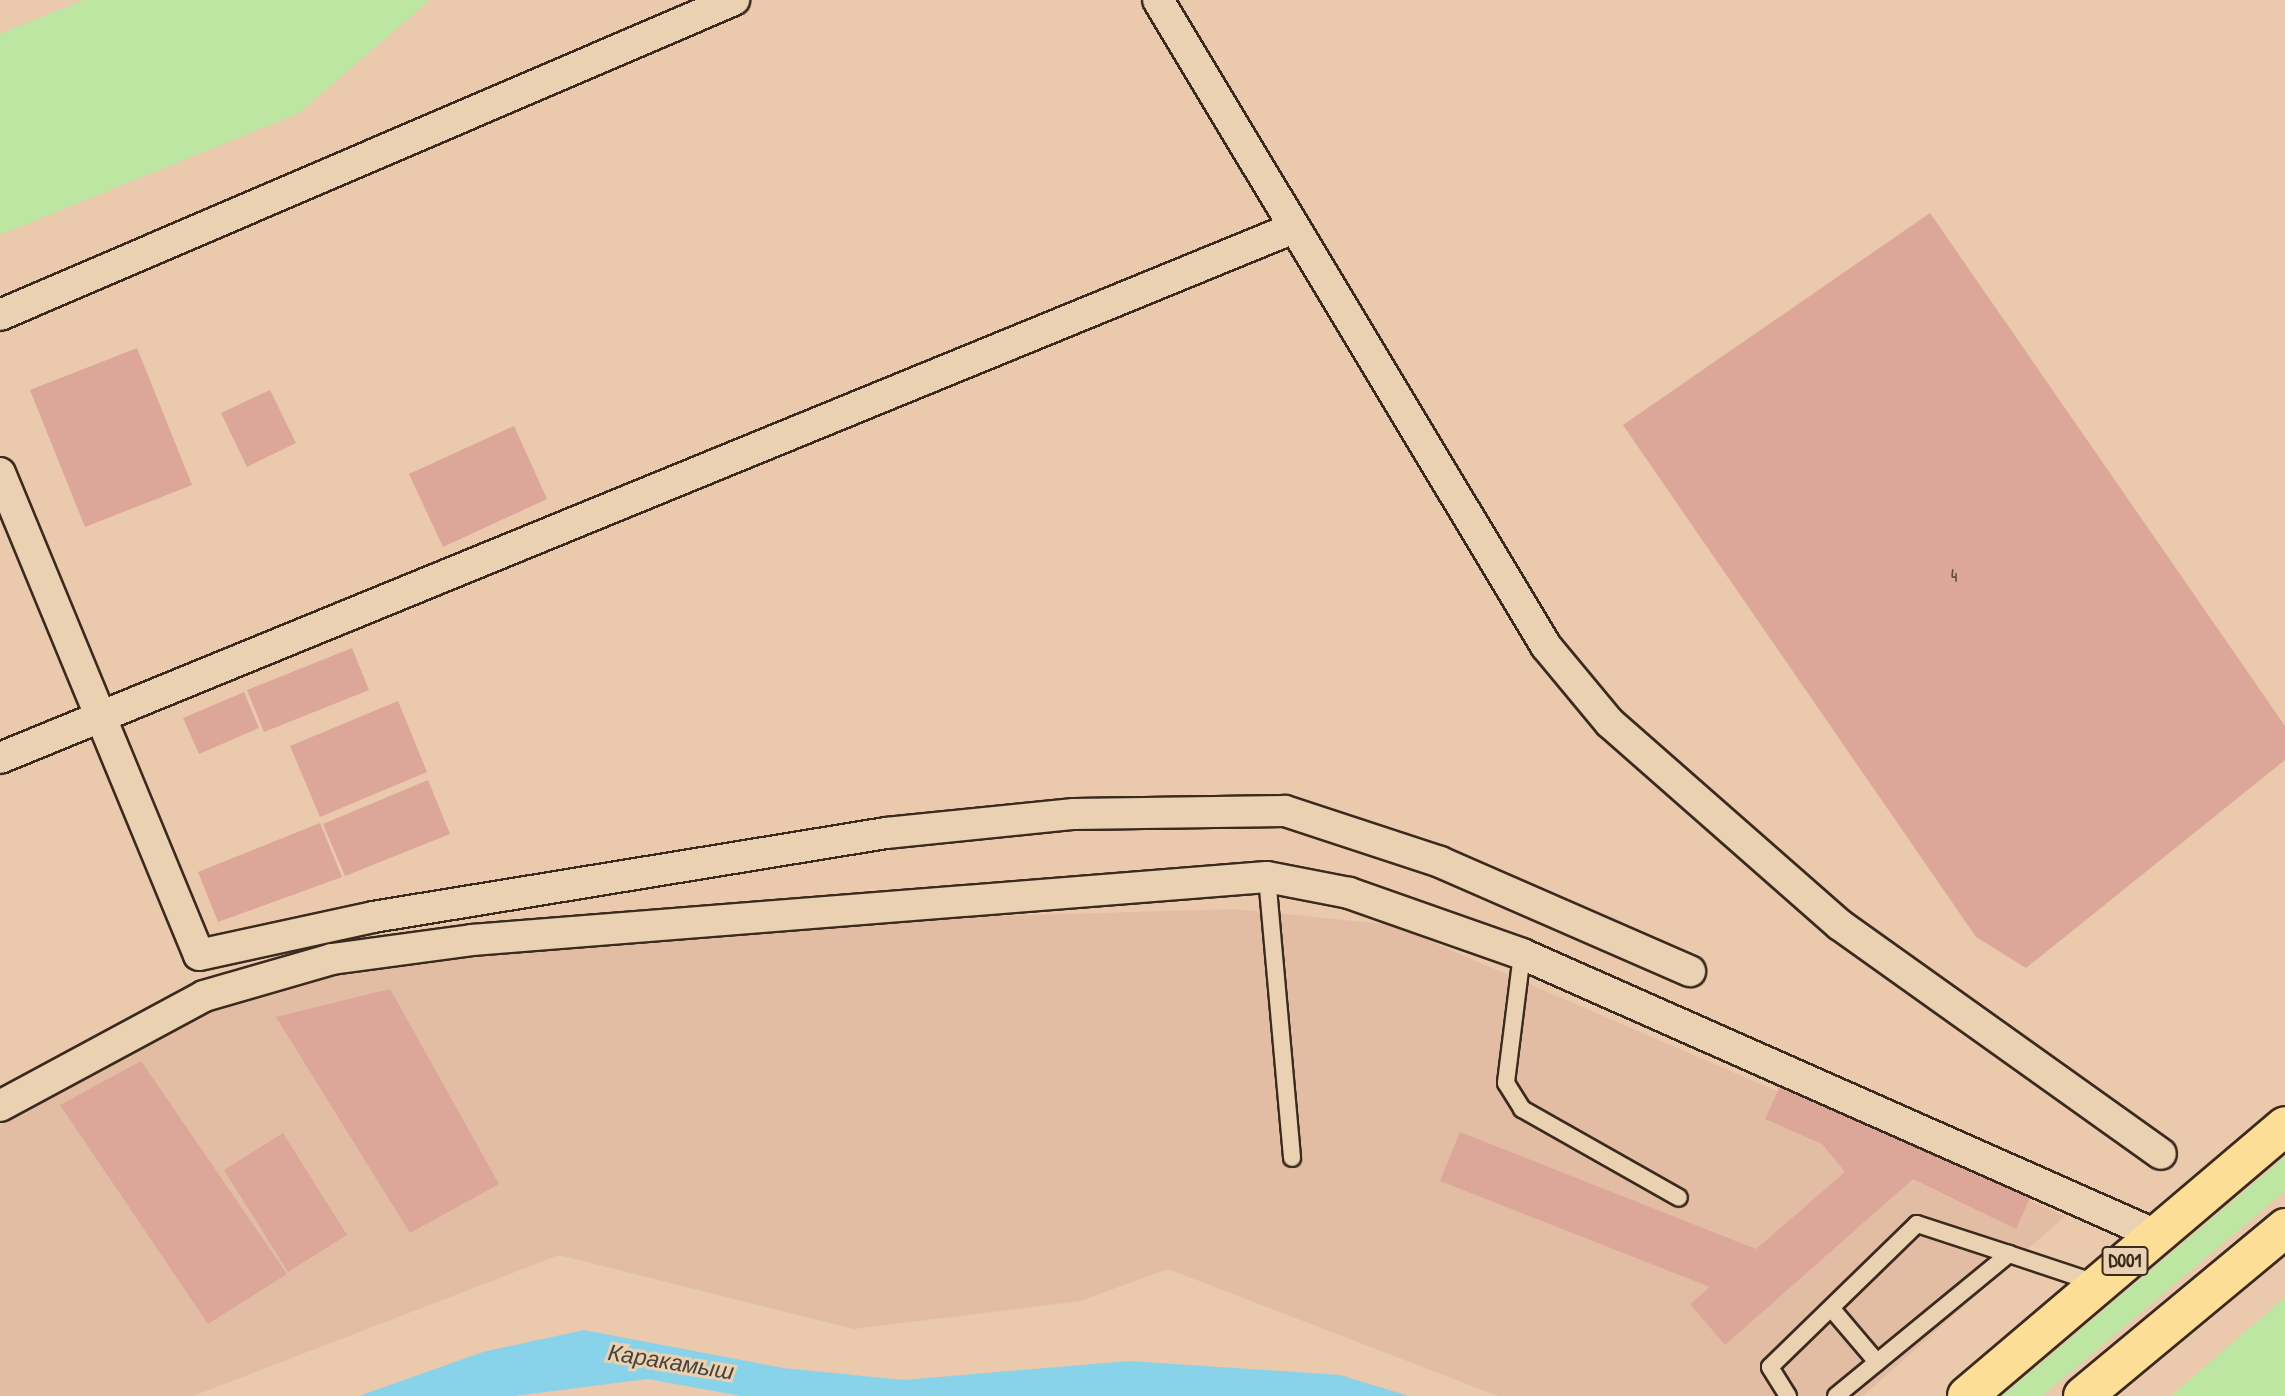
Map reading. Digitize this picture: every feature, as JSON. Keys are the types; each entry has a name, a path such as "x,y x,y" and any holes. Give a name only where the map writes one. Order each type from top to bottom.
{"highway":[{"name":"D001","path":"1967,1396 2285,1126"},
{"path":"2083,1396 2285,1228"}],"street":[{"path":"0,314 734,0"},
{"path":"1158,0 1291,229 1546,646 1610,723 1840,925 2161,1154"},
{"path":"0,758 1291,229"},
{"path":"0,473 199,955 373,917 886,833 1074,814 1285,811 1440,862 1690,971"},
{"path":"0,1106 204,996 332,959 472,940 1267,877 1349,893 1521,954 2156,1235"}],"lane":[{"path":"1267,877 1292,1158"},
{"path":"1521,954 1506,1083 1522,1109 1679,1198"},
{"path":"1787,1396 1770,1367 1917,1224 2098,1284"},
{"path":"1836,1396 2009,1254"},
{"path":"1831,1308 1877,1362"}],"shaded area":[{"path":"1236,909 1393,925 2065,1216 1863,1396 1498,1396 1168,1269 1080,1301 854,1329 559,1255 193,1396 0,1396 0,1092 240,967 472,932"}],"green space":[{"path":"83,0 430,0 299,113 0,235 0,34"},
{"path":"2285,1157 2285,1191 2042,1396 2002,1396"},
{"path":"2285,1297 2285,1396 2171,1396"}],"water":[{"name":"Каракамыш","path":"584,1330 783,1368 904,1380 1129,1361 1340,1375 1409,1396 741,1396 648,1379 514,1396 359,1396 483,1352"}],"building":[{"path":"1930,213 2285,726 2285,760 2026,968 1976,937 1623,425"},
{"path":"137,348 192,485 85,527 30,390"},
{"path":"270,390 296,443 247,467 221,413"},
{"path":"514,426 547,499 443,547 409,474"},
{"path":"352,648 369,690 264,732 247,690"},
{"path":"244,692 259,728 199,754 183,718"},
{"path":"398,701 427,772 320,817 290,746"},
{"path":"428,780 450,834 345,876 323,824"},
{"path":"320,823 342,877 218,922 198,872"},
{"path":"390,989 499,1184 410,1233 276,1017"},
{"path":"141,1061 287,1274 208,1324 60,1105"},
{"path":"1780,1086 2031,1196 2016,1229 1913,1179 1725,1345 1690,1304 1710,1287 1440,1181 1460,1132 1756,1249 1845,1172 1822,1144 1765,1119"},
{"path":"283,1133 347,1235 288,1272 224,1170"}]}
